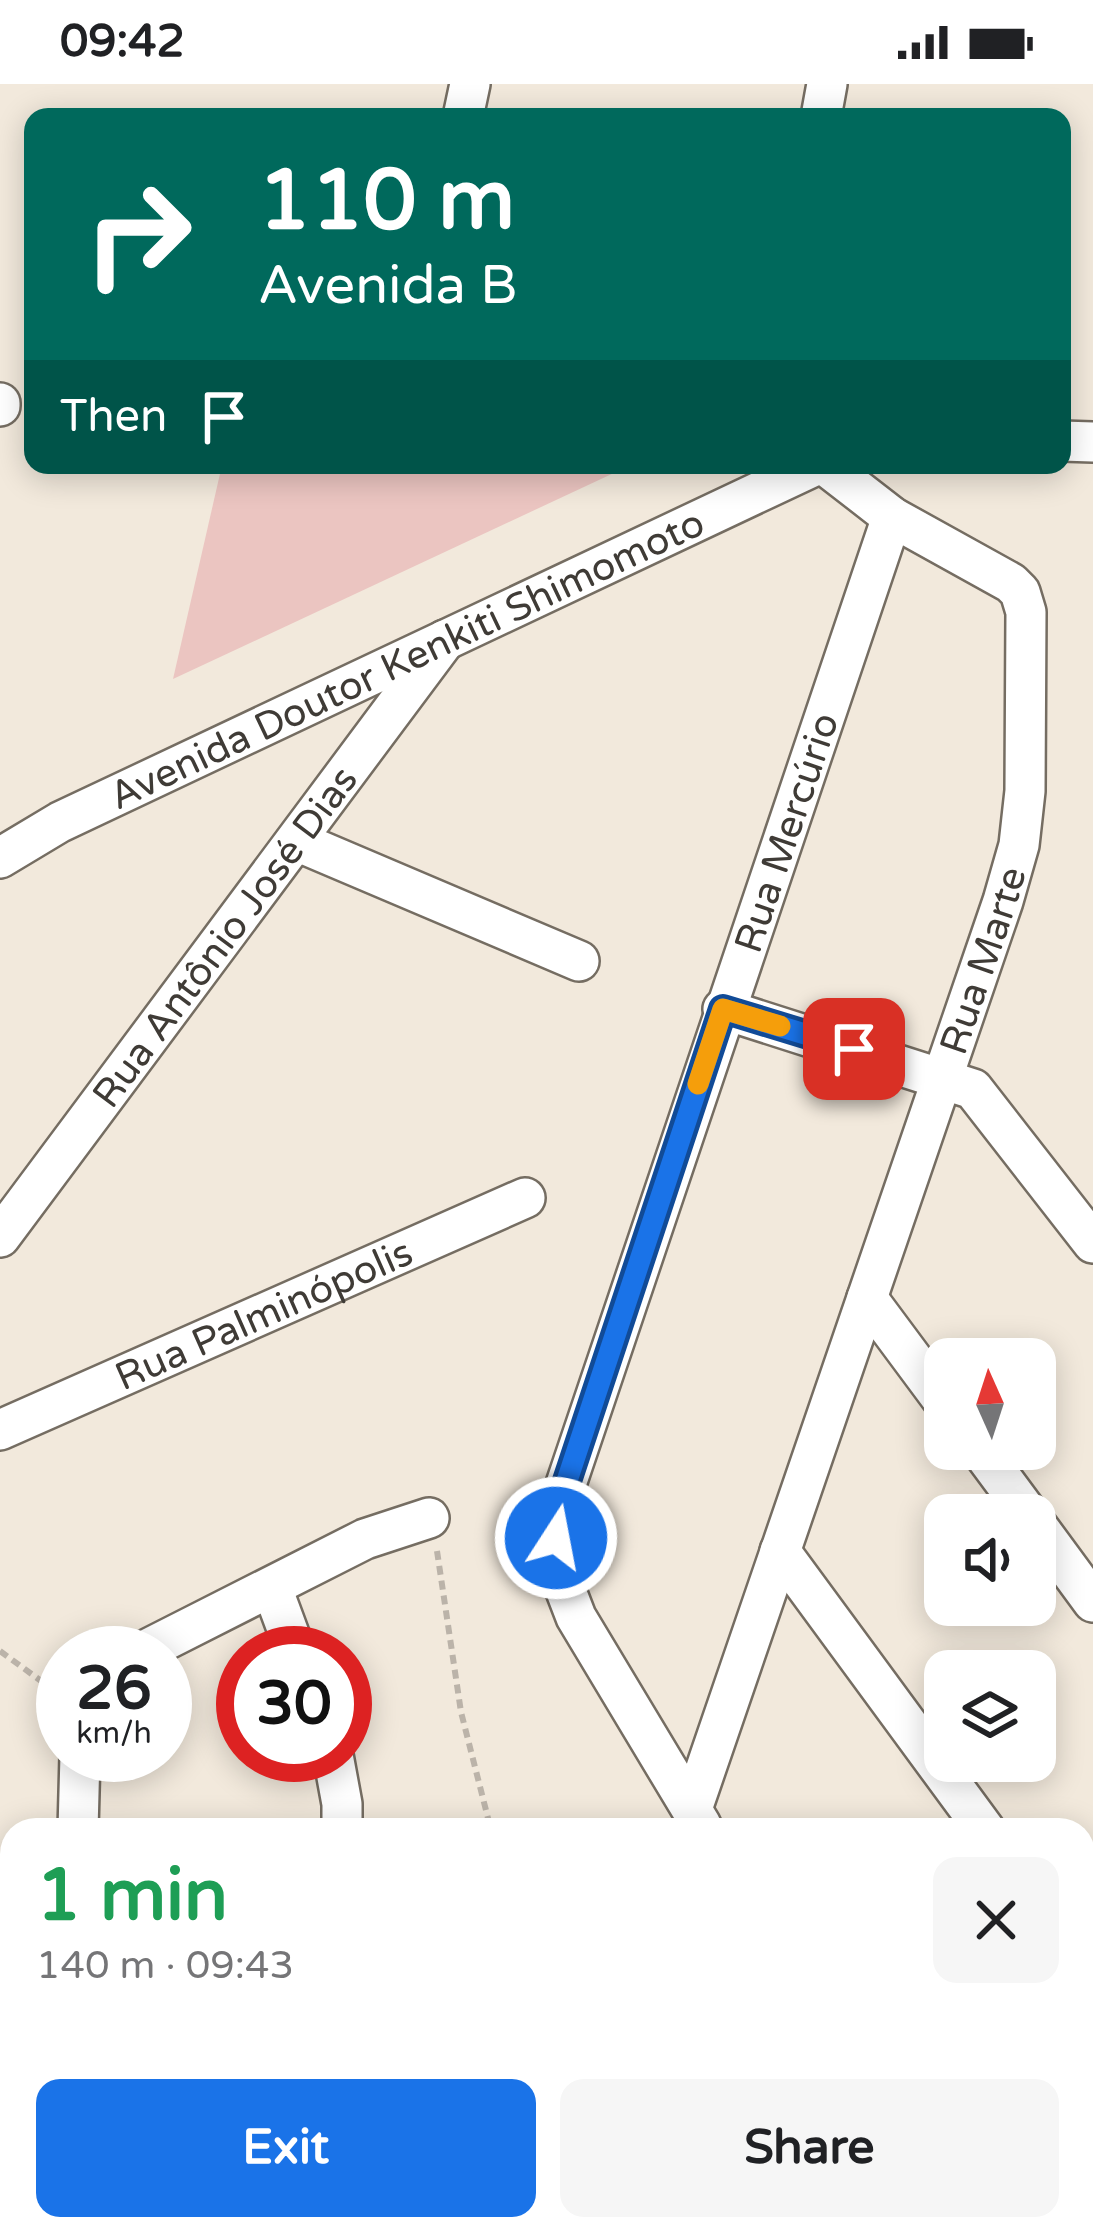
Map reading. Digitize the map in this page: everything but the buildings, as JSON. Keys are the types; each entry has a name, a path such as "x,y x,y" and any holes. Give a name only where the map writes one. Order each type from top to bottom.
{"street":[{"name":"Avenida Doutor Kenkiti Shimomoto","path":"0,858 60,822 798,474"},
{"name":"Rua Marte","path":"699,1818 780,1551 1019,845 1025,791 1026,612 1020,592 892,517 837,474"},
{"name":"Rua Mercúrio","path":"697,1818 575,1617 561,1578 556,1538 559,1505 892,517"},
{"name":"Rua Antônio José Dias","path":"0,1237 447,638"},
{"path":"298,842 579,961"},
{"path":"723,1009 942,1077 981,1096 1093,1243"},
{"name":"Rua Palminópolis","path":"0,1430 526,1198"},
{"path":"867,1298 924,1374"},
{"path":"192,1627 365,1539 429,1518"},
{"path":"780,1551 976,1818"},
{"path":"1056,1552 1093,1602"},
{"path":"272,1588 286,1626"},
{"path":"78,1818 79,1782"},
{"path":"338,1782 342,1818"}],"path":[{"path":"429,1518 444,1583 461,1712 486,1818"},
{"path":"0,1651 36,1677"}],"shaded area":[{"path":"220,474 612,474 173,679"}],"slow traffic":[{"path":"698,1084 723,1009 780,1026"}],"route":[{"path":"556,1538 559,1505 723,1009 854,1049"}]}
